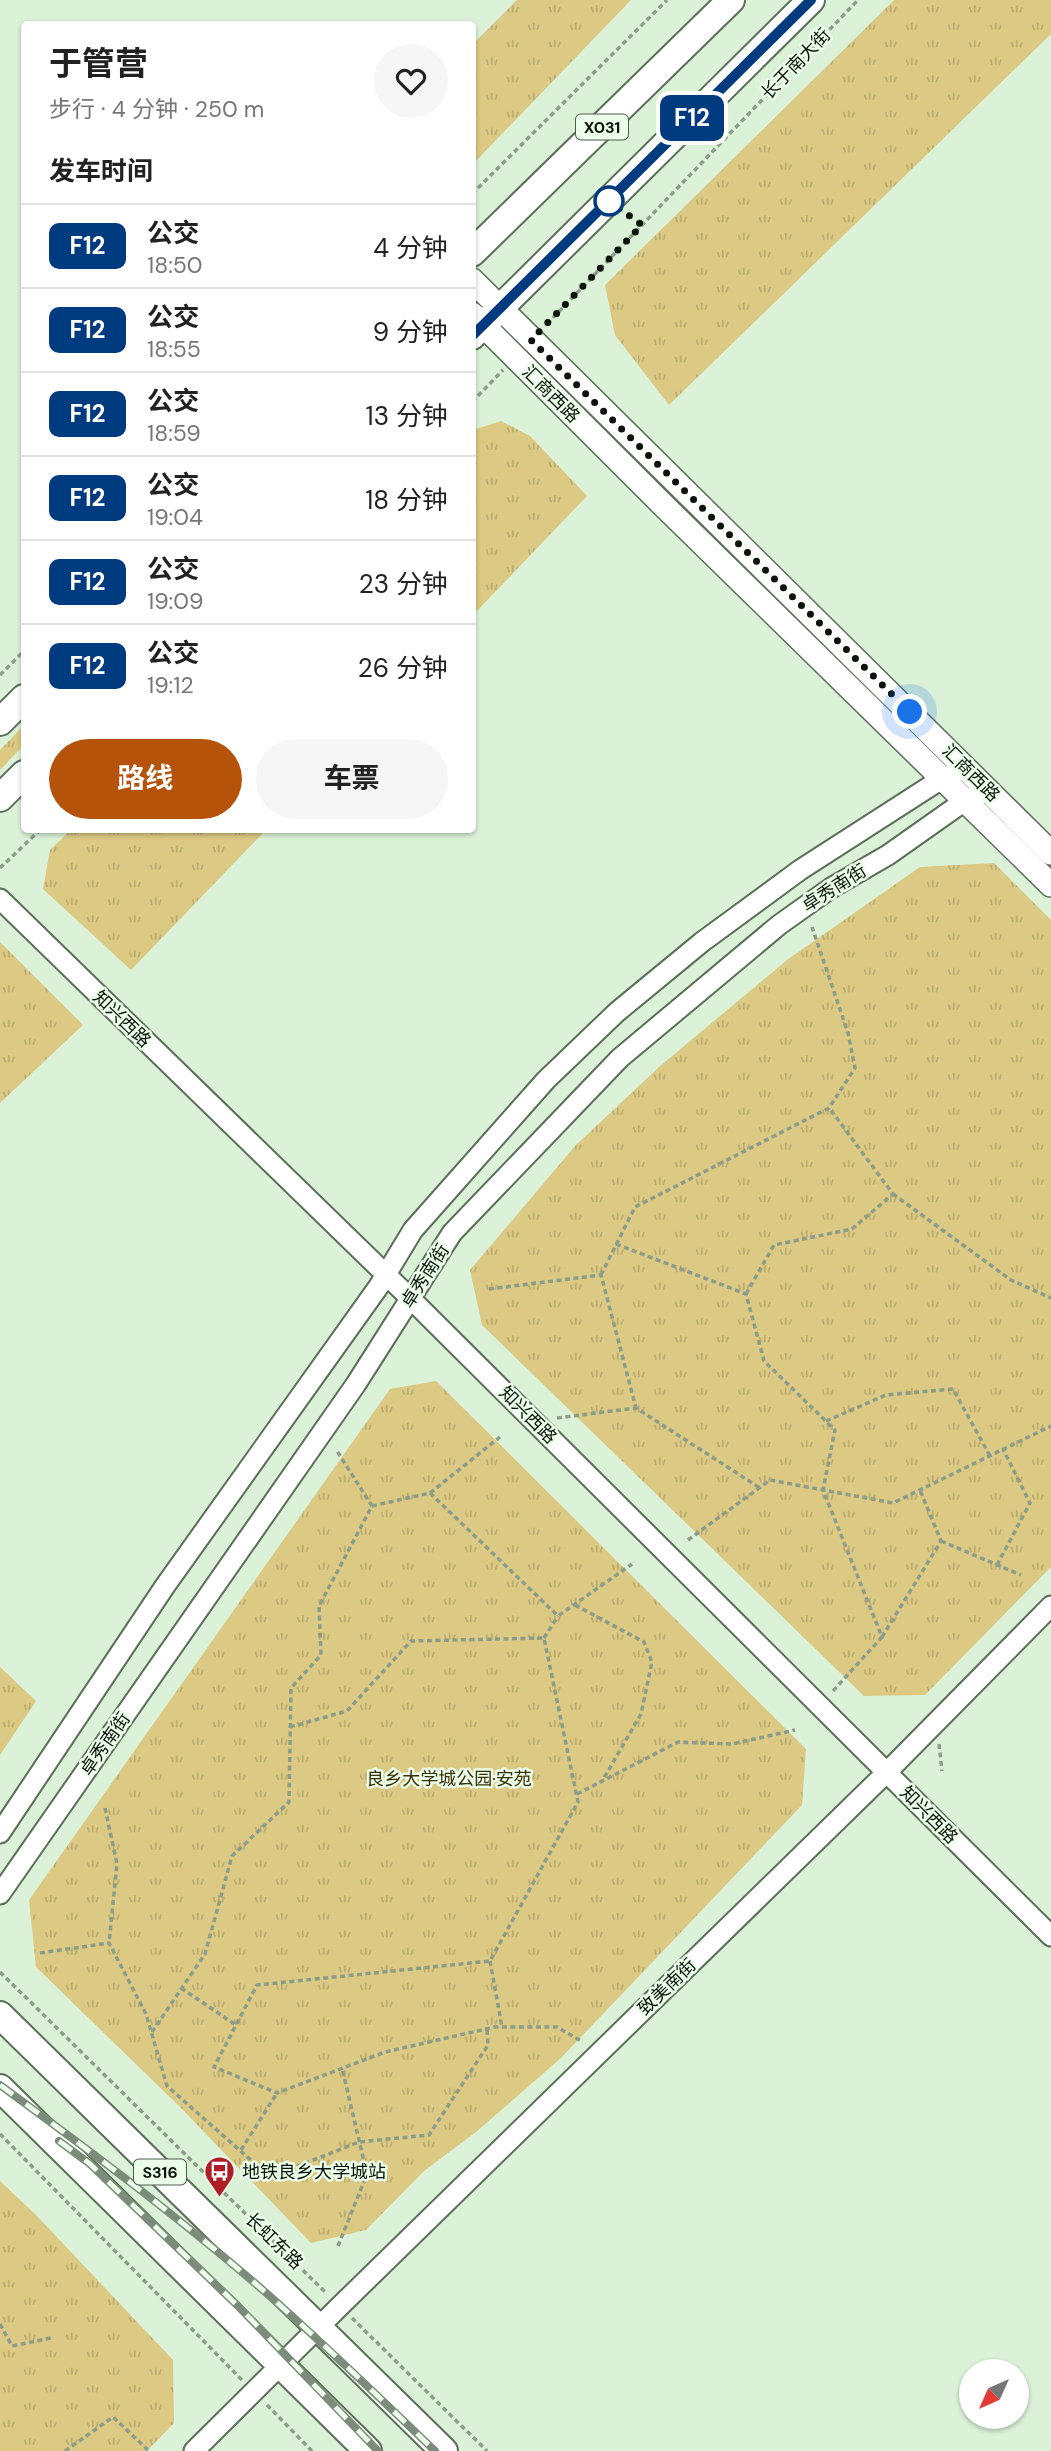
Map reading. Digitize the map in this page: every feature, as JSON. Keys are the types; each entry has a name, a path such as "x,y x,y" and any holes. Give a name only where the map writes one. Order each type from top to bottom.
{"main road":[{"name":"X031","path":"476,249 731,0"},
{"name":"长于南大街","path":"482,321 811,0"},
{"name":"汇商西路","path":"476,297 482,321 515,358 1051,885"},
{"name":"汇商西路","path":"482,321 531,340 968,768 1051,853"},
{"path":"0,722 21,701"},
{"path":"0,798 21,777"},
{"name":"长虹东路","path":"0,2015 444,2451"},
{"name":"S316","path":"0,2088 368,2451"}],"street":[{"name":"卓秀南街","path":"0,1833 165,1586 371,1297 413,1230 546,1080 617,1012 702,942 800,870 943,778 968,768"},
{"name":"卓秀南街","path":"0,1894 356,1384 452,1233 620,1058 779,925 831,887 888,855 966,800 989,790"},
{"name":"知兴西路","path":"0,899 411,1299 1051,1936"},
{"name":"致美南街","path":"194,2451 252,2391 320,2328 886,1773 1051,1606"}],"path":[{"path":"476,190 667,0"},
{"name":"长于南大街","path":"531,340 858,0"},
{"path":"476,398 515,358"},
{"path":"0,675 21,654"},
{"path":"0,868 37,833"},
{"path":"636,1408 601,1275 635,1207 829,1108 855,1068 848,1033 812,927"},
{"path":"829,1108 893,1194 1011,1280 1051,1298"},
{"path":"882,1637 822,1490 835,1430 764,1361 746,1294 774,1245 852,1229 893,1194"},
{"path":"616,1244 746,1294"},
{"path":"489,1289 601,1275"},
{"path":"826,1421 886,1395 953,1389 990,1456"},
{"path":"555,1418 636,1408 760,1488"},
{"path":"688,1540 770,1480 893,1503 1051,1426"},
{"path":"152,2032 205,1954 232,1856 289,1802 291,1688 321,1655 319,1606 372,1506 430,1493 500,1437"},
{"path":"997,1565 1030,1503 1003,1450"},
{"path":"337,1451 372,1506"},
{"path":"919,1490 941,1541 1021,1576"},
{"path":"430,1493 558,1616"},
{"path":"832,1692 882,1637 941,1541"},
{"path":"502,2027 491,1961 578,1802 544,1638 558,1616 632,1564"},
{"path":"574,1605 644,1642 652,1662 641,1714 603,1780"},
{"path":"290,1727 347,1712 411,1641 544,1638"},
{"path":"577,1794 678,1742 732,1744 795,1730"},
{"path":"105,1808 117,1864 108,1943 146,2014 167,2086 270,2177 359,2142 429,2135 488,2045 487,2029"},
{"path":"40,1953 108,1943"},
{"path":"277,2093 214,2067 257,1986 491,1961"},
{"name":"长虹东路","path":"0,1972 488,2451"},
{"path":"181,1988 236,2025"},
{"path":"241,2150 277,2093 385,2052 502,2027 557,2027 584,2043"},
{"path":"338,2246 367,2174 342,2068"},
{"path":"0,2134 312,2451"},
{"path":"0,2324 12,2346 51,2338"},
{"path":"65,2451 113,2417 149,2451"}],"green space":[{"path":"517,0 631,0 476,161 476,41"},
{"path":"894,0 1051,0 1051,34 669,405 615,335 605,285"},
{"path":"501,421 530,436 587,496 476,612 476,429"},
{"path":"21,728 21,748 0,770 0,750"},
{"path":"68,833 263,833 131,970 43,889 50,850"},
{"path":"994,863 1051,920 1051,1567 925,1695 864,1696 482,1325 470,1270 576,1145 659,1067 787,960 920,867"},
{"path":"0,942 83,1025 0,1103"},
{"name":"良乡大学城公园·安苑","path":"436,1381 806,1749 802,1805 561,2058 476,2132 424,2171 366,2230 311,2243 180,2107 36,1967 29,1900 390,1389"},
{"path":"0,1667 36,1701 0,1755"},
{"path":"0,2181 36,2215 173,2360 174,2423 147,2451 0,2451"}],"railway":[{"path":"0,2085 200,2237 308,2330 435,2451"},
{"path":"59,2141 90,2164 238,2306 378,2451"}],"bus line":[{"name":"F12","path":"476,332 811,0"}],"place":[{"name":"地铁良乡大学城站","path":"219,2199"}],"route":[{"path":"609,201 642,225 531,340 910,712"}]}
